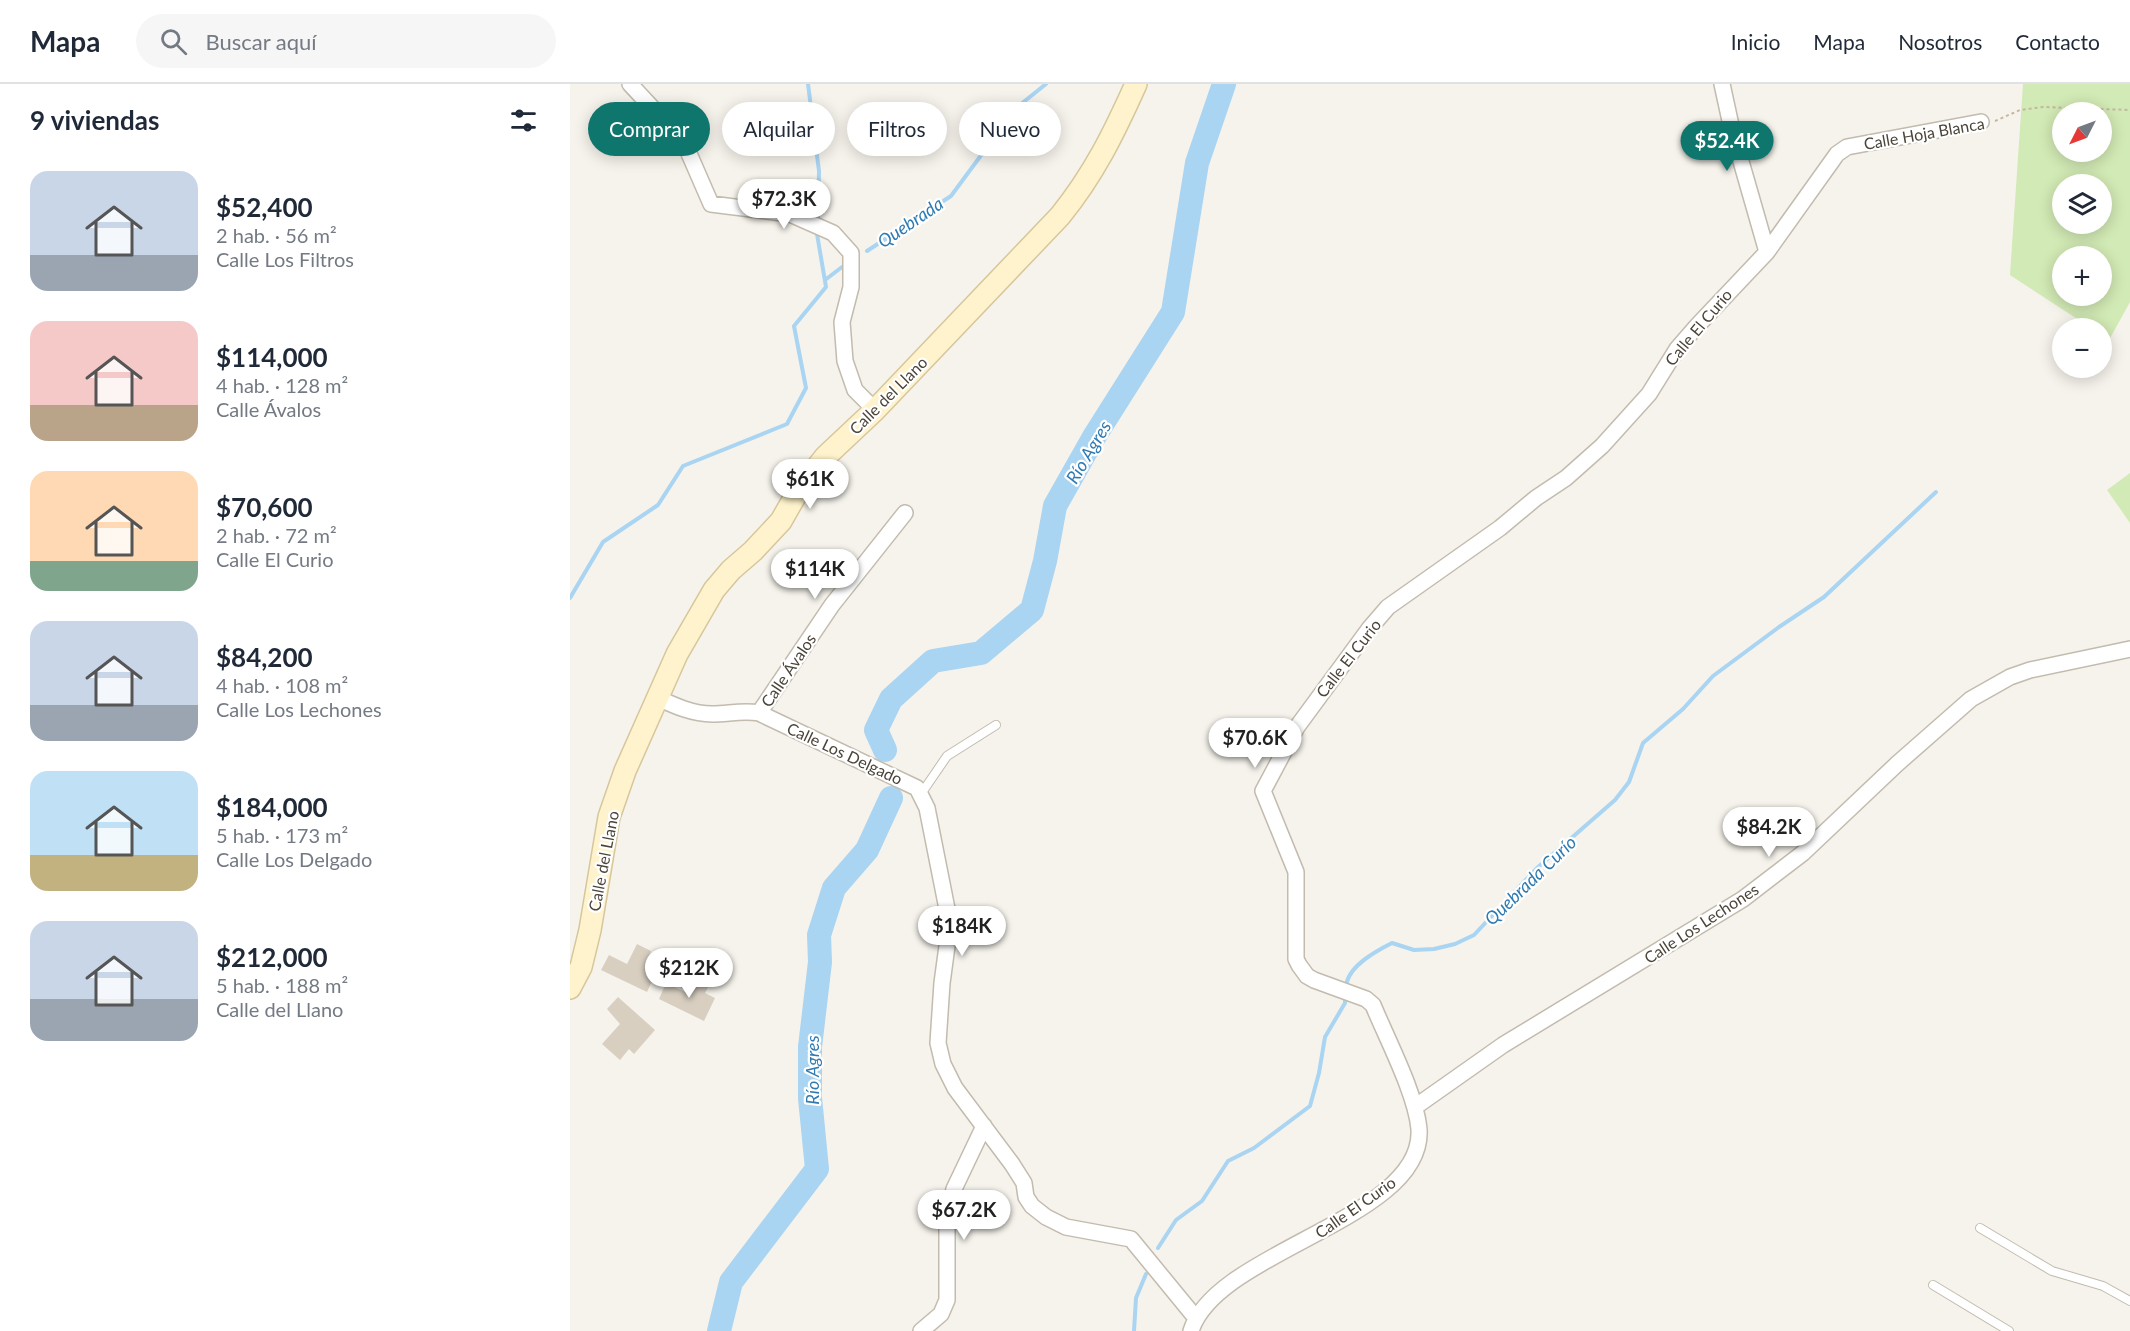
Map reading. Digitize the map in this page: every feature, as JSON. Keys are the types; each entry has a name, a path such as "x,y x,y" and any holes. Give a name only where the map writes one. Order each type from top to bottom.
{"main road":[{"name":"Calle del Llano","path":"570,988 581,967 590,930 609,817 626,771 677,654 714,590 730,570 753,551 781,521 797,493 825,457 876,410 1060,216 1082,188 1107,147 1136,84"}],"street":[{"path":"630,84 684,142 711,204 790,214 833,233 850,253 851,287 842,322 845,361 855,390 876,410"},
{"path":"1722,84 1732,130 1767,252"},
{"name":"Calle Hoja Blanca","path":"1767,252 1837,154 1847,147 1981,122"},
{"name":"Calle El Curio","path":"1193,1324 1232,1282 1335,1224 1382,1191 1405,1171 1411,1162 1418,1139 1415,1107 1373,1005 1366,999 1314,980 1302,970 1296,959 1296,872 1264,795 1264,787 1297,727 1329,681 1388,607 1500,528 1536,498 1566,478 1602,446 1649,394 1677,350 1697,326 1767,252"},
{"name":"Calle Ávalos","path":"759,713 832,605 905,513"},
{"name":"Calle Los Lechones","path":"1415,1107 1503,1045 1743,899 1803,853 1897,764 1971,699 2010,677 2030,670 2130,649"},
{"name":"Calle Los Delgado","path":"658,698 677,707 703,713 746,711 759,713 910,783 921,794 927,808 950,924 942,983 938,1043 943,1064 955,1088 1012,1164 1024,1183 1029,1202 1039,1212 1066,1227 1131,1239 1193,1324"},
{"path":"921,1331 941,1314 947,1300 947,1220 954,1189 984,1126"}],"lane":[{"path":"921,794 947,756 996,725"},
{"path":"1980,1228 2052,1270 2103,1286 2130,1301"},
{"path":"1933,1285 2009,1331"}],"path":[{"name":"Calle Hoja Blanca","path":"1981,122 1996,120 2020,110 2043,106 2130,110"}],"green space":[{"path":"2023,84 2130,84 2130,302 2112,335 2112,318 2076,318 2057,306 2112,306 2112,246 2052,246 2052,302 2010,275"},
{"path":"2130,473 2130,523 2107,490"}],"building":[{"path":"637,944 651,951 646,962 658,968 647,992 601,970 609,955 627,964"},
{"path":"699,980 709,985 705,993 715,998 704,1021 659,999 666,983 685,992 689,983 696,987"},
{"path":"618,997 655,1030 634,1054 629,1049 620,1060 602,1044 620,1024 607,1009"}],"waterway":[{"path":"808,84 819,171 818,219"},
{"name":"Quebrada","path":"867,251 951,196 1016,108 1046,84"},
{"name":"Río Agres","path":"885,750 876,730 891,699 933,661 981,653 1032,610 1045,561 1055,506 1094,437 1173,312 1197,163 1224,84"},
{"path":"570,598 603,542 658,505 683,466 787,424 806,388 794,326 826,287 817,234"},
{"path":"825,280 842,267"},
{"name":"Quebrada Curío","path":"1346,988 1347,980 1356,967 1370,955 1392,943 1414,950 1434,949 1455,944 1474,935 1537,868 1615,800 1629,782 1643,743 1683,709 1713,676 1824,597 1936,492"},
{"name":"Río Agres","path":"719,1331 731,1282 817,1169 810,1098 810,1047 820,962 819,935 834,888 867,850 891,798"},
{"name":"Quebrada Curío","path":"1158,1248 1176,1220 1202,1201 1228,1161 1254,1148 1310,1106 1325,1037 1345,1003 1345,995"},
{"name":"Quebrada Curío","path":"1134,1331 1136,1298 1146,1274"}]}
